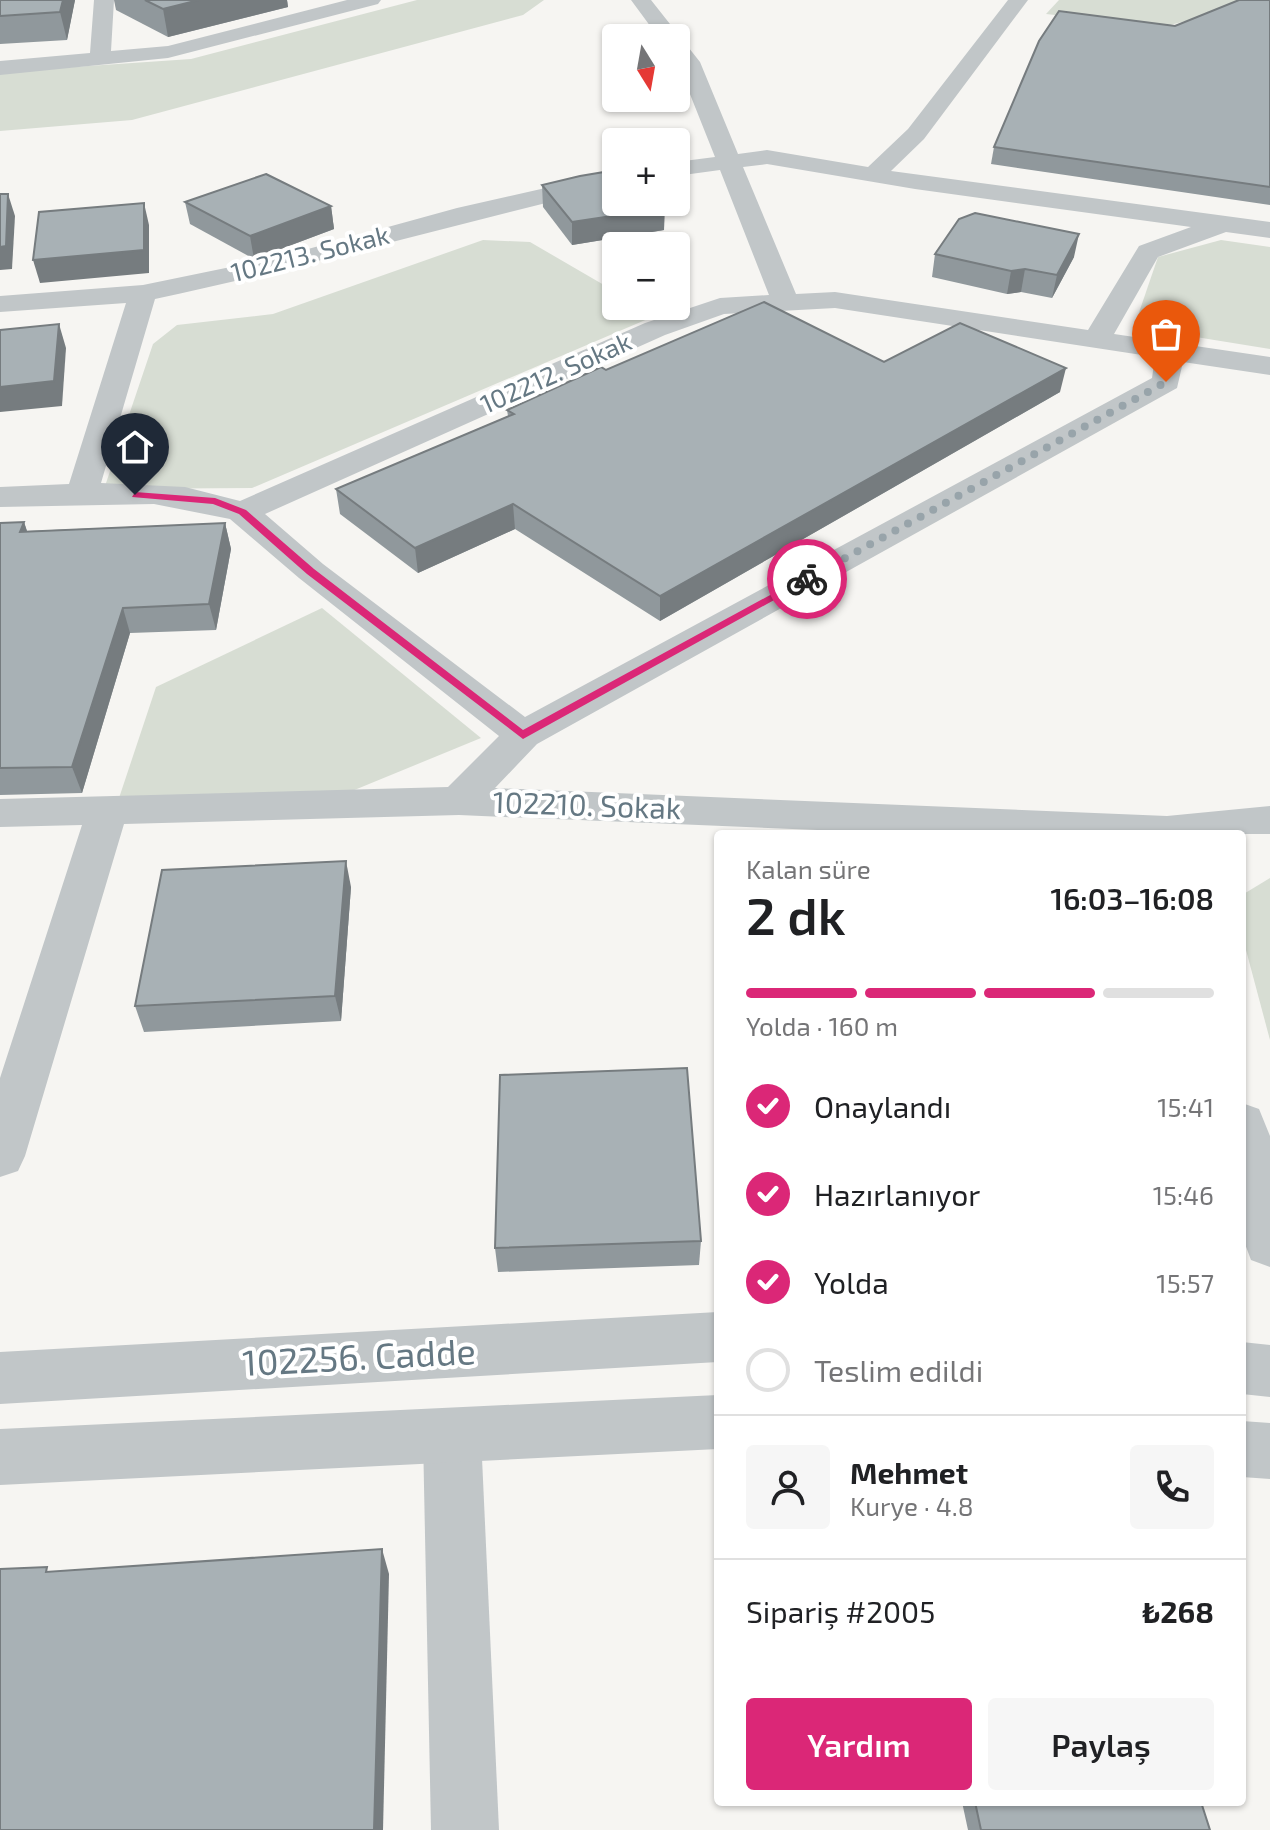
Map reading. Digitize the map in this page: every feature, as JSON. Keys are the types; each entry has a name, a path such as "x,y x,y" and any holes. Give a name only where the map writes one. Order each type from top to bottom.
{"street":[{"path":"100,58 104,0"},
{"path":"0,68 168,52 371,0"},
{"path":"641,0 659,24"},
{"path":"874,174 916,134 1018,0"},
{"path":"690,65 725,160 785,301"},
{"path":"690,166 767,157 1223,224 1269,225"},
{"name":"102213. Sokak","path":"0,304 143,293 283,264 466,213 602,182"},
{"path":"1098,337 1148,252 1223,224"},
{"path":"82,493 143,293"},
{"name":"102212. Sokak","path":"242,512 655,329 720,306 835,300 1098,337 1270,366"},
{"path":"459,801 523,735 1166,382 1170,351"},
{"path":"0,497 82,493 189,498 215,501 242,512 311,571 523,735"},
{"name":"102210. Sokak","path":"0,813 459,801 1122,830"},
{"path":"0,1156 108,809"},
{"name":"102210. Sokak","path":"1185,830 1270,820"},
{"path":"1246,1140 1270,1244"},
{"name":"102256. Cadde","path":"0,1378 714,1337"},
{"path":"1246,1368 1270,1371"},
{"path":"0,1457 714,1422"},
{"path":"452,1436 465,1830"},
{"path":"1246,1449 1270,1451"}],"shaded area":[{"path":"417,0 544,0 523,15 132,120 0,131 0,72 191,59"},
{"path":"1059,0 1270,0 1162,27 1046,14"},
{"path":"483,240 530,242 602,284 602,320 645,320 252,488 104,489 153,344 177,325 273,314"},
{"path":"1221,240 1270,247 1270,349 1134,327 1158,257"},
{"path":"322,608 481,738 352,791 119,798 156,687"},
{"path":"1270,878 1270,1040 1246,950 1246,893"}],"building":[{"path":"0,0 63,0 60,12 0,16"},
{"path":"145,0 199,0 163,9"},
{"path":"1239,0 1270,0 1270,187 994,147 1039,41 1059,11 1175,26"},
{"path":"602,172 602,216 612,216 572,222 542,185"},
{"path":"266,174 331,206 250,236 185,202"},
{"path":"0,194 8,194 6,246 0,247"},
{"path":"144,203 144,250 33,260 39,212"},
{"path":"975,213 1079,234 1057,275 1025,269 1011,271 935,254 959,219"},
{"path":"764,302 884,362 960,323 1066,368 660,596 513,504 415,548 336,489 514,414 507,410 601,367 606,370"},
{"path":"59,324 54,381 0,387 0,330"},
{"path":"24,522 20,532 225,523 209,604 123,608 72,767 0,768 0,523"},
{"path":"346,861 335,996 135,1006 162,870"},
{"path":"687,1068 701,1241 495,1248 500,1075"},
{"path":"382,1549 374,1830 0,1830 0,1569 47,1567 46,1572"},
{"path":"976,1806 1202,1806 1210,1830 981,1830"}],"way so far":[{"path":"807,579 1166,382"}],"route":[{"path":"135,495 215,501 242,512 311,571 523,735 807,579"}]}
